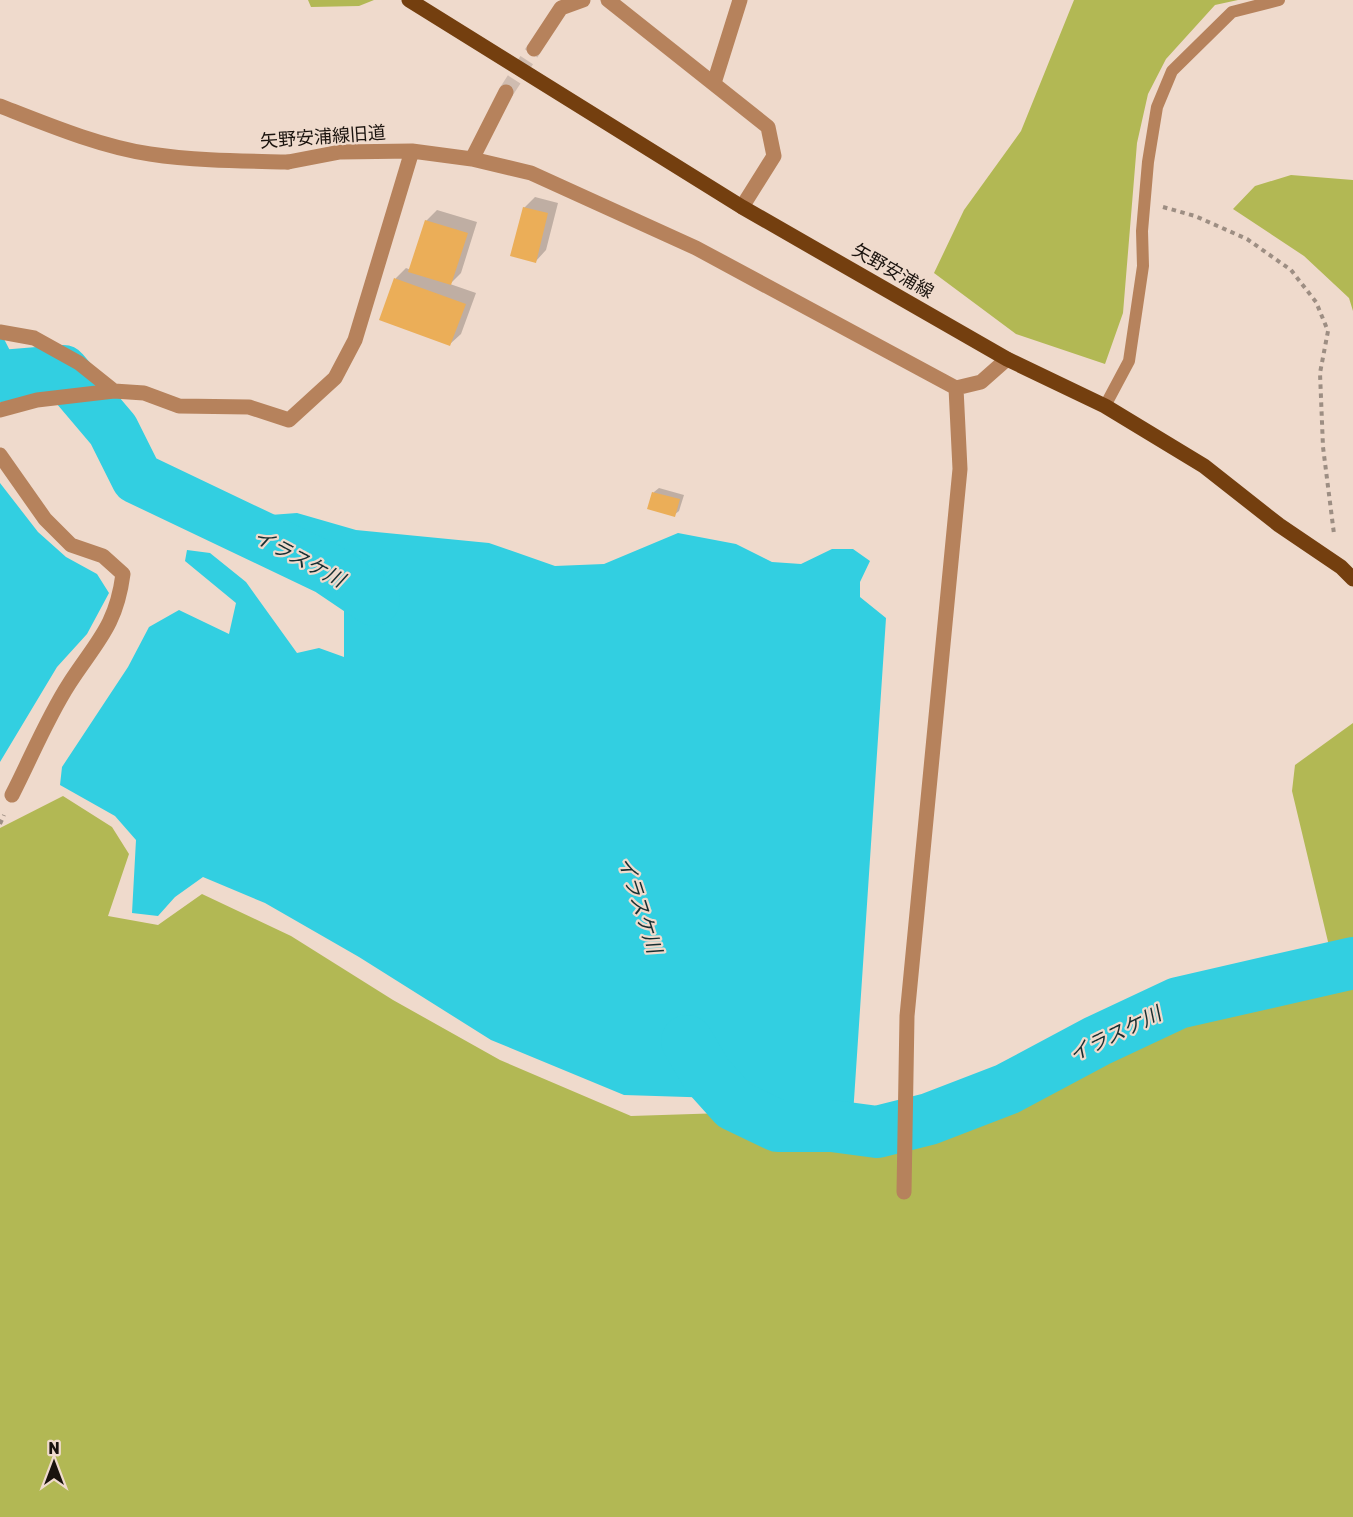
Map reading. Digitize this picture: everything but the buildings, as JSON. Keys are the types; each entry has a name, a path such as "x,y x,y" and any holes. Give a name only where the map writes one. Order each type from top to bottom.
{"main road":[{"name":"矢野安浦線","path":"409,0 742,207 1007,359 1105,406 1204,466 1279,525 1341,567 1353,579"}],"street":[{"path":"534,49 561,8 583,0"},
{"path":"608,0 768,127 774,156 742,207"},
{"path":"714,83 741,0"},
{"path":"472,159 506,92"},
{"name":"矢野安浦線旧道","path":"0,106 62,130 148,154 238,161 288,162 340,152 412,151 472,159 531,173 696,248 956,388"},
{"path":"0,410 14,404 114,391 144,393 179,406 249,407 289,420 335,378 355,340 412,151"},
{"path":"0,332 34,338 80,363 114,391"},
{"path":"904,1192 907,1016 960,469 956,388 981,382 1007,359"},
{"path":"0,455 45,519 71,545 104,556 123,574 119,602 101,640 68,685 12,795"}],"lane":[{"path":"1105,406 1129,362 1143,266 1144,201 1157,106 1172,71 1232,12 1279,0"}],"path":[{"path":"1144,201 1195,216 1247,239 1291,270 1316,302 1328,331 1320,373 1323,447 1332,528 1341,567"}],"green space":[{"path":"308,0 374,0 359,6 311,7"},
{"path":"1074,0 1238,0 1215,5 1166,59 1148,94 1137,143 1123,313 1105,364 1016,334 934,273 964,210 1021,131"},
{"path":"1291,175 1353,180 1353,311 1349,298 1304,256 1233,209 1255,186"},
{"path":"1353,723 1353,1517 0,1517 0,828 63,796 112,827 129,854 108,916 158,925 202,894 291,936 393,1000 500,1060 631,1116 724,1113 796,1136 861,1141 940,1125 1005,1098 1085,1058 1237,996 1335,971 1292,791 1295,765"}],"water":[{"path":"0,483 38,532 66,557 97,574 109,593 87,634 57,667 0,762"},
{"path":"297,513 356,530 489,543 555,566 604,564 678,533 736,544 772,562 801,564 832,549 853,549 870,561 860,582 860,597 886,618 853,1115 786,1109 750,1099 624,1095 491,1040 359,957 265,903 203,877 175,897 158,916 132,913 136,840 115,816 60,785 62,767 128,667 149,627 179,610 229,634 236,603 185,561 187,550 210,553 246,582 297,653 319,648 344,657 344,608 333,586 292,537 257,516"}],"waterway":[{"path":"0,341 17,374"},
{"name":"イラスケ川","path":"0,376 63,371 113,430 137,478 328,569 374,600"},
{"name":"イラスケ川","path":"687,1041 707,1075 734,1105 778,1126 832,1126 877,1132 929,1119 1007,1089 1097,1041 1178,1003 1353,963"}],"tunnel":[{"path":"506,92 534,49"}]}
